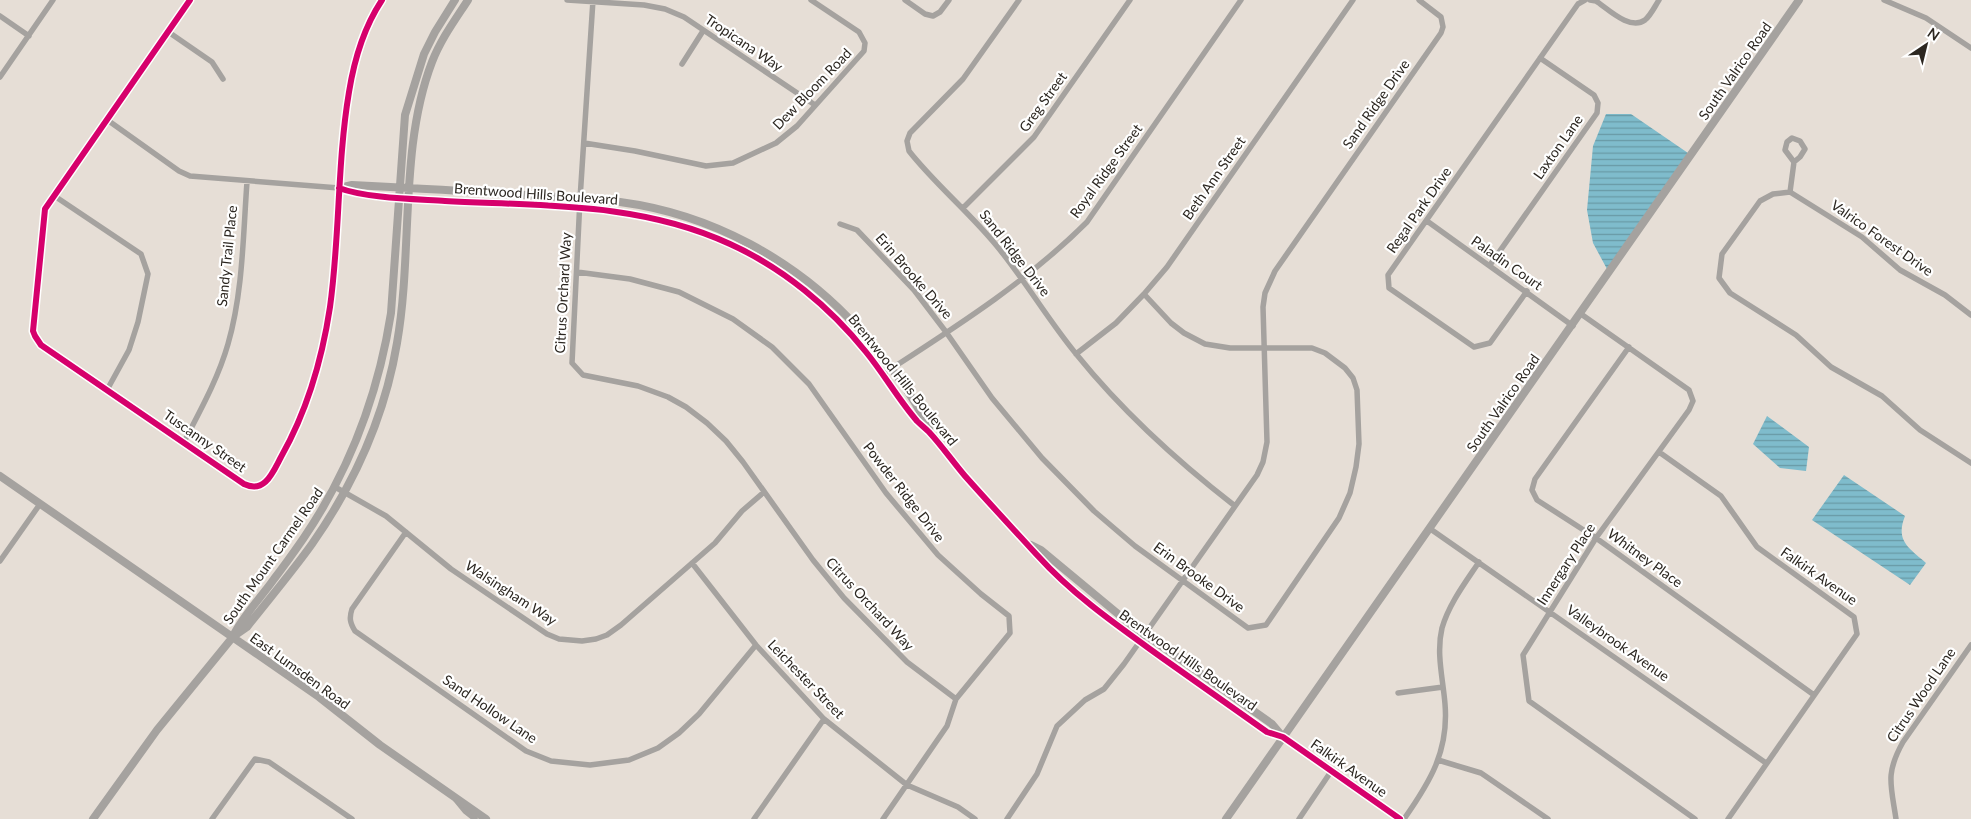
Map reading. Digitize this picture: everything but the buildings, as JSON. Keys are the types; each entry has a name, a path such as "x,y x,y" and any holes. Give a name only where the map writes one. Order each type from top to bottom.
{"street":[{"path":"0,77 54,0"},
{"name":"Tuscanny Street","path":"190,0 53,195 43,214 34,336 41,345 249,486 262,485 270,477 294,432 304,408 323,345 333,277 339,188 351,83 367,28 382,0"},
{"name":"South Mount Carmel Road","path":"232,638 239,622 275,578 308,532 352,454 365,422 383,360 391,313 406,115 411,91 430,41 455,0"},
{"name":"South Mount Carmel Road","path":"93,819 157,730 232,638 247,627 300,561 344,491 373,430 390,376 397,343 403,298 415,126 427,75 444,36 468,0"},
{"name":"Tropicana Way","path":"567,0 644,5 665,9 684,18 815,105"},
{"name":"Dew Bloom Road","path":"584,143 635,151 706,166 733,163 776,143 797,126 862,55 865,47 864,38 859,32 811,0"},
{"path":"904,0 925,14 935,16 949,0"},
{"name":"Sand Ridge Drive","path":"1018,0 962,80 912,130 908,137 908,147 911,154 995,244 1076,354 1102,386 1147,432 1188,469 1235,506"},
{"name":"Greg Street","path":"963,208 1034,137 1130,0"},
{"name":"Royal Ridge Street","path":"883,374 1021,279 1059,250 1087,222 1241,0"},
{"name":"Beth Ann Street","path":"1076,354 1116,322 1144,294 1167,266 1353,0"},
{"name":"Sand Ridge Drive","path":"1007,819 1037,774 1057,726 1085,700 1104,689 1183,581 1257,474 1263,462 1267,442 1264,298 1274,271 1442,30 1441,17 1419,0"},
{"name":"Regal Park Drive","path":"1526,291 1490,343 1474,347 1389,288 1388,275 1578,4 1585,0"},
{"path":"1590,0 1596,1 1626,22 1639,23 1646,19 1659,0"},
{"name":"South Valrico Road","path":"1226,819 1573,326 1799,0"},
{"path":"1884,0 1926,18 1971,48"},
{"name":"Citrus Orchard Way","path":"593,1 580,199 572,363 583,375 638,386 668,397 686,407 707,423 726,441 743,462 813,560 850,604 907,662 956,699"},
{"path":"0,16 29,36"},
{"path":"167,31 212,62 223,79"},
{"path":"682,64 703,31"},
{"name":"Laxton Lane","path":"1490,265 1597,113 1598,103 1594,95 1540,58"},
{"name":"Brentwood Hills Boulevard","path":"106,119 186,175 203,179 339,188 351,192 410,198 580,208 631,213 665,221 713,237 749,253 788,278 830,312 883,374 917,421 931,434 966,477 1027,542 1036,555 1073,590 1139,642 1268,732 1283,737"},
{"path":"1794,162 1790,192 1773,194 1760,201 1722,254 1719,278 1730,293 1796,335 1831,367 1882,396 1920,430 1971,463"},
{"name":"Sandy Trail Place","path":"184,442 208,395 228,345 239,289 247,182"},
{"name":"Brentwood Hills Boulevard","path":"339,188 352,185 621,202 657,209 705,224 752,245 798,274 832,301 891,368 923,417 931,434"},
{"name":"Valrico Forest Drive","path":"1790,192 1862,237 1900,270 1945,296 1971,315"},
{"path":"496,193 496,204"},
{"path":"53,195 141,254 148,274 138,322 129,350 107,390"},
{"name":"Paladin Court","path":"1426,221 1573,326"},
{"name":"Erin Brooke Drive","path":"840,224 857,230 914,290 992,398 1042,458 1094,511 1135,546 1248,628 1266,625 1339,518 1350,493 1359,444 1357,390 1353,378 1345,368 1325,353 1312,348 1230,348 1205,344 1184,333 1171,323 1144,294"},
{"name":"Powder Ridge Drive","path":"577,272 630,279 679,292 733,319 772,347 809,384 886,493 938,555 981,594 1010,616 1010,633 956,699 947,726 884,819"},
{"name":"Innergary Place","path":"1581,314 1690,390 1693,401 1689,410 1596,538 1523,655 1529,702 1695,819"},
{"name":"Whitney Place","path":"1629,347 1535,479 1532,490 1537,500 1596,538 1814,695"},
{"name":"Falkirk Avenue","path":"1658,452 1721,496 1757,547 1854,617 1857,634 1728,819"},
{"name":"East Lumsden Road","path":"0,476 319,697 380,745 486,819"},
{"name":"Walsingham Way","path":"335,486 377,510 451,569 536,628 559,639 571,641 596,639 615,630 692,564 719,538 742,511 764,492"},
{"path":"0,561 40,504"},
{"name":"Valleybrook Avenue","path":"1429,528 1766,763"},
{"name":"Sand Hollow Lane","path":"406,532 352,609 350,624 355,631 526,751 551,761 590,765 610,763 629,760 658,748 679,733 699,714 756,645"},
{"name":"Brentwood Hills Boulevard","path":"1027,542 1041,550 1100,600 1145,634 1272,724 1283,737"},
{"path":"1404,819 1426,787 1438,760 1446,721 1439,658 1442,629 1457,596 1480,562"},
{"name":"Leichester Street","path":"692,564 756,645 824,719 907,785 958,807 975,819"},
{"name":"Citrus Wood Lane","path":"1896,819 1890,772 1893,759 1971,645"},
{"path":"1398,693 1442,688"},
{"path":"754,819 824,719"},
{"name":"Falkirk Avenue","path":"1283,737 1400,819"},
{"path":"212,819 254,759 270,762 352,819"},
{"path":"1438,760 1480,773 1548,819"},
{"path":"1299,819 1332,770"},
{"path":"453,796 465,812 475,819"}],"water":[{"path":"1606,114 1631,114 1688,153 1607,269 1593,243 1587,210 1593,146"},
{"path":"1767,416 1809,447 1806,471 1780,468 1753,444"},
{"path":"1844,475 1905,516 1902,532 1905,543 1926,563 1910,585 1812,520"}],"cycle path":[{"path":"190,0 45,209 33,331 41,345 244,484 251,486 263,484 275,469 306,403 318,366 330,307 336,253 342,146 349,92 361,44 370,21 382,0"},
{"path":"339,188 362,194 391,198 554,206 626,213 696,230 730,244 769,265 821,304 852,335 873,360 917,421 934,437 965,476 1066,584 1096,610 1267,732 1283,737 1400,819"}]}
